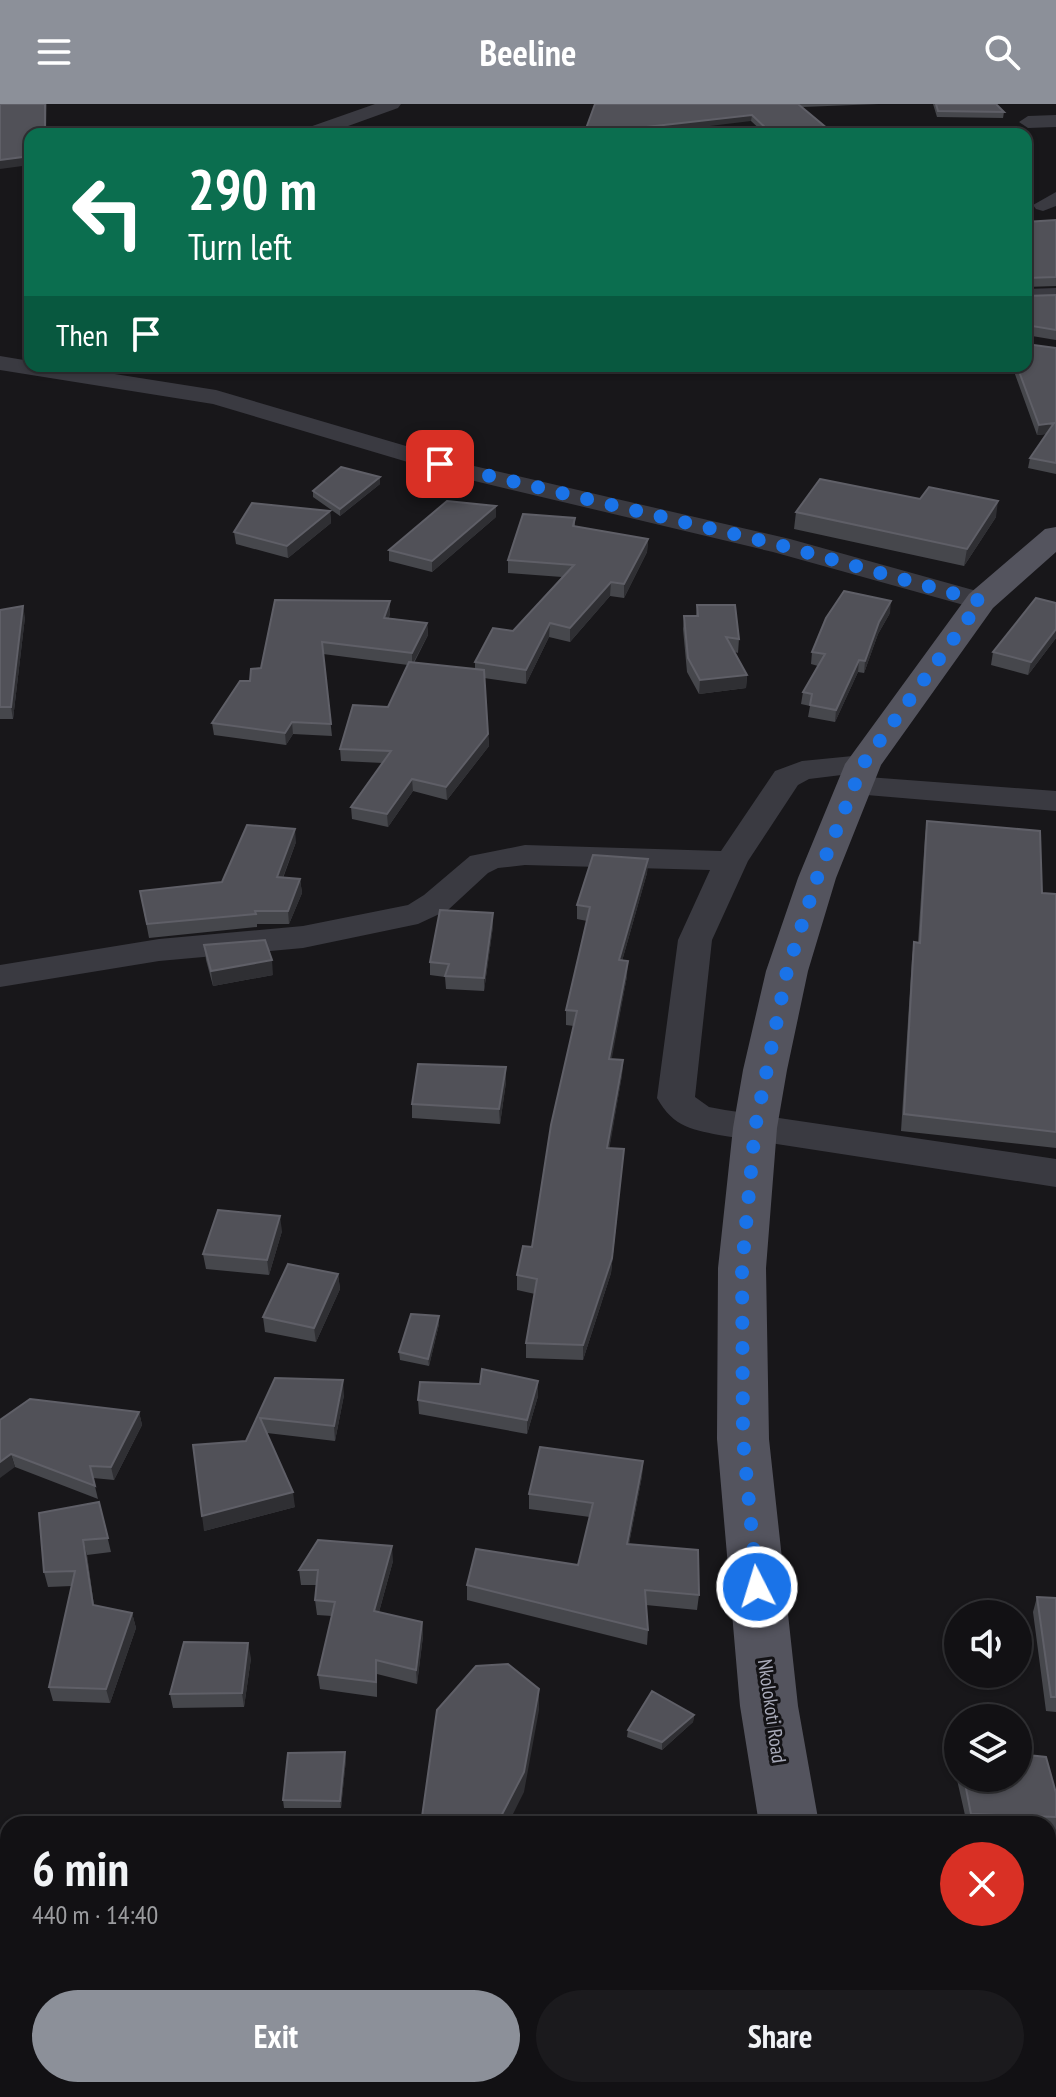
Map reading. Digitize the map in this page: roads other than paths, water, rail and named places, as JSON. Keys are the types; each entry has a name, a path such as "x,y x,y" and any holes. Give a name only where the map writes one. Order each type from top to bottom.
{"main road":[{"name":"Nkolokoti Road","path":"788,1816 769,1706 743,1439 742,1268 755,1128 787,971 817,878 859,775 981,601 1056,536"}],"street":[{"path":"325,128 392,104"},
{"path":"1028,122 1056,121"},
{"path":"1032,296 1056,295"},
{"path":"0,363 24,367"},
{"path":"57,372 216,397 467,472 767,541 981,601"},
{"path":"1056,801 973,798 859,775 802,770 786,778 731,861 695,940 676,1098 680,1108 693,1117 1056,1173"},
{"path":"0,976 159,950 303,937 418,913 436,906 477,865 497,858 525,855 731,861"}]}
